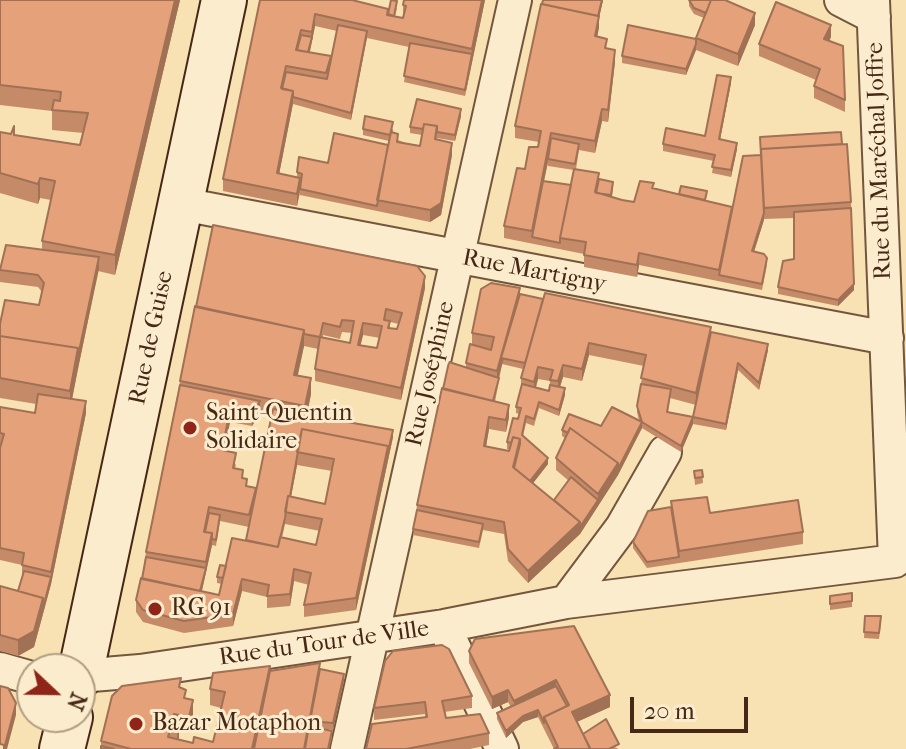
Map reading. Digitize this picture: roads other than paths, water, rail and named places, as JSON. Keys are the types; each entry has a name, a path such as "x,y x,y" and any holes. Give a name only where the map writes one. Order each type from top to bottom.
{"main road":[{"name":"Rue de Guise","path":"85,653 224,0"}],"street":[{"name":"Rue Joséphine","path":"347,749 515,0"},
{"path":"841,0 874,9"},
{"name":"Rue du Maréchal Joffre","path":"874,9 895,561"},
{"name":"Rue Martigny","path":"182,204 887,338"},
{"path":"566,602 622,527 665,452"},
{"name":"Rue du Tour de Ville","path":"96,675 140,671 444,626 566,602 895,561"},
{"path":"444,626 502,749"}],"place":[{"name":"Saint-Quentin Solidaire","path":"190,428"},
{"name":"RG 91","path":"155,609"},
{"name":"Bazar Motaphon","path":"136,724"}]}
